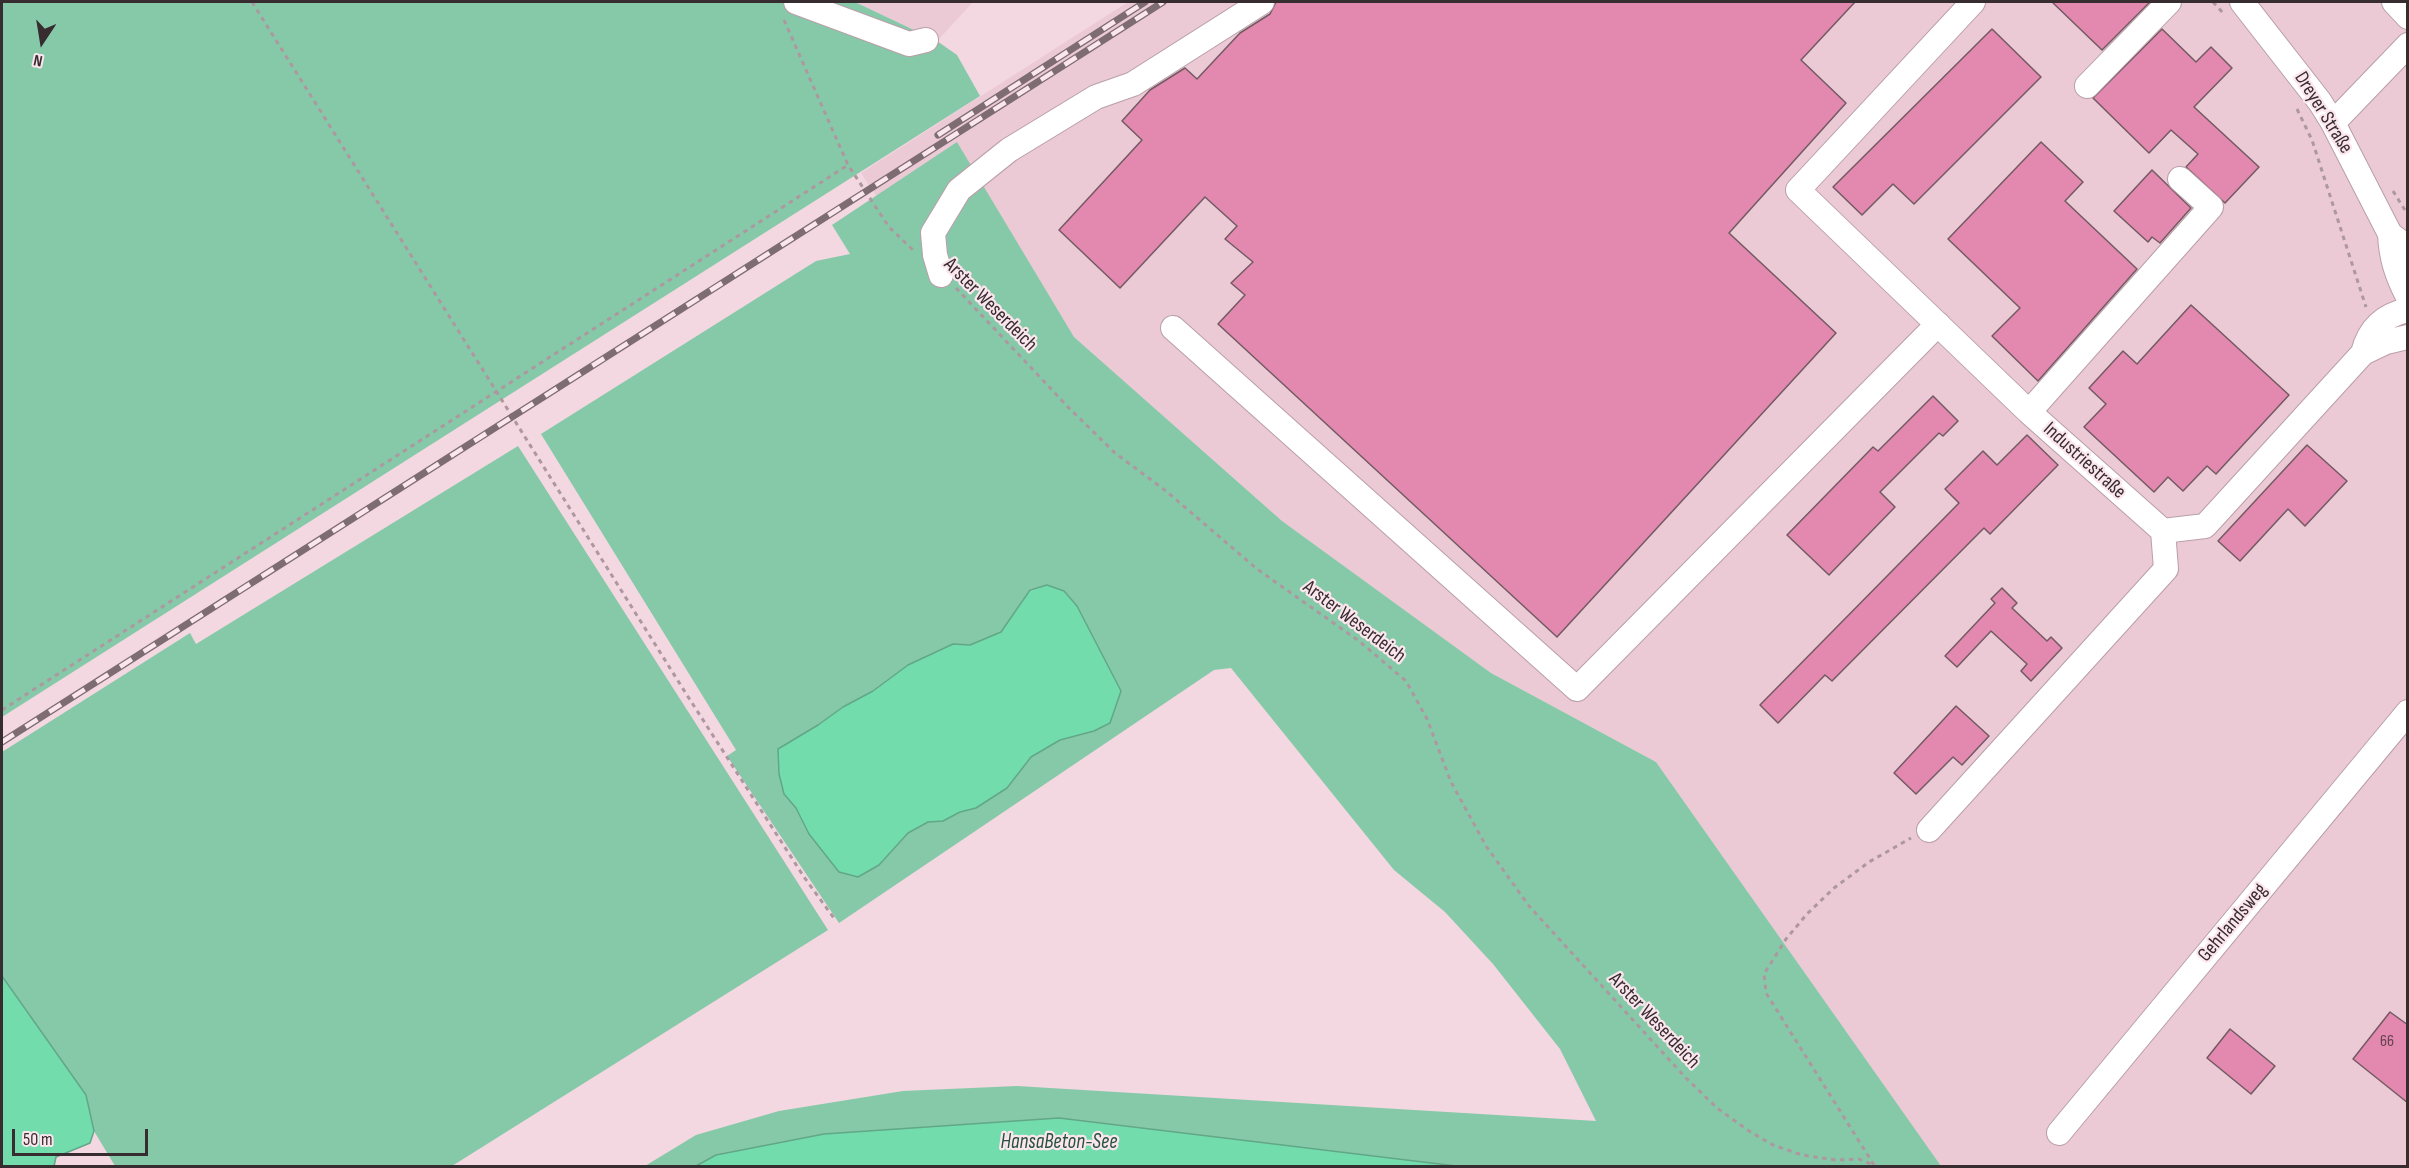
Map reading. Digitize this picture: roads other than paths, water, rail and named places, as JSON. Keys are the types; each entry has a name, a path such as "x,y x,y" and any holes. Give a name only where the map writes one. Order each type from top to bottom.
{"street":[{"path":"941,275 935,255 933,233 959,190 1009,150 1096,98 1133,84 1262,2"},
{"name":"Industriestraße","path":"1973,2 1798,190 2029,412 2163,531"},
{"path":"2087,86 2169,2"},
{"path":"2394,2 2408,17"},
{"path":"790,10 909,44 926,40"},
{"name":"Dreyer Straße","path":"2235,10 2284,53 2333,123 2399,241 2391,253 2397,276 2408,297"},
{"path":"2333,123 2408,45"},
{"path":"2029,412 2211,207 2180,179"},
{"path":"2363,352 2372,330 2386,318 2408,310"},
{"path":"1173,328 1577,689 1938,324"},
{"path":"1929,830 2166,568 2163,531 2205,526 2363,352 2386,342 2408,337"},
{"name":"Gehrlandsweg","path":"2059,1133 2408,712"}],"water":[{"path":"1047,585 1064,591 1077,606 1121,691 1110,723 1094,731 1060,740 1031,757 1007,788 976,808 960,812 943,821 928,822 908,833 879,865 858,877 839,872 809,834 796,808 784,794 779,774 778,749 843,707 873,691 908,665 953,644 970,645 1001,632 1030,590"},
{"path":"2,976 86,1095 94,1131 90,1143 56,1157 54,1166 2,1166"},
{"name":"HansaBeton-See","path":"1059,1118 1456,1166 696,1166 716,1155 824,1134"}],"railway":[{"path":"938,135 1145,2"},
{"path":"2,742 1163,2"}]}
